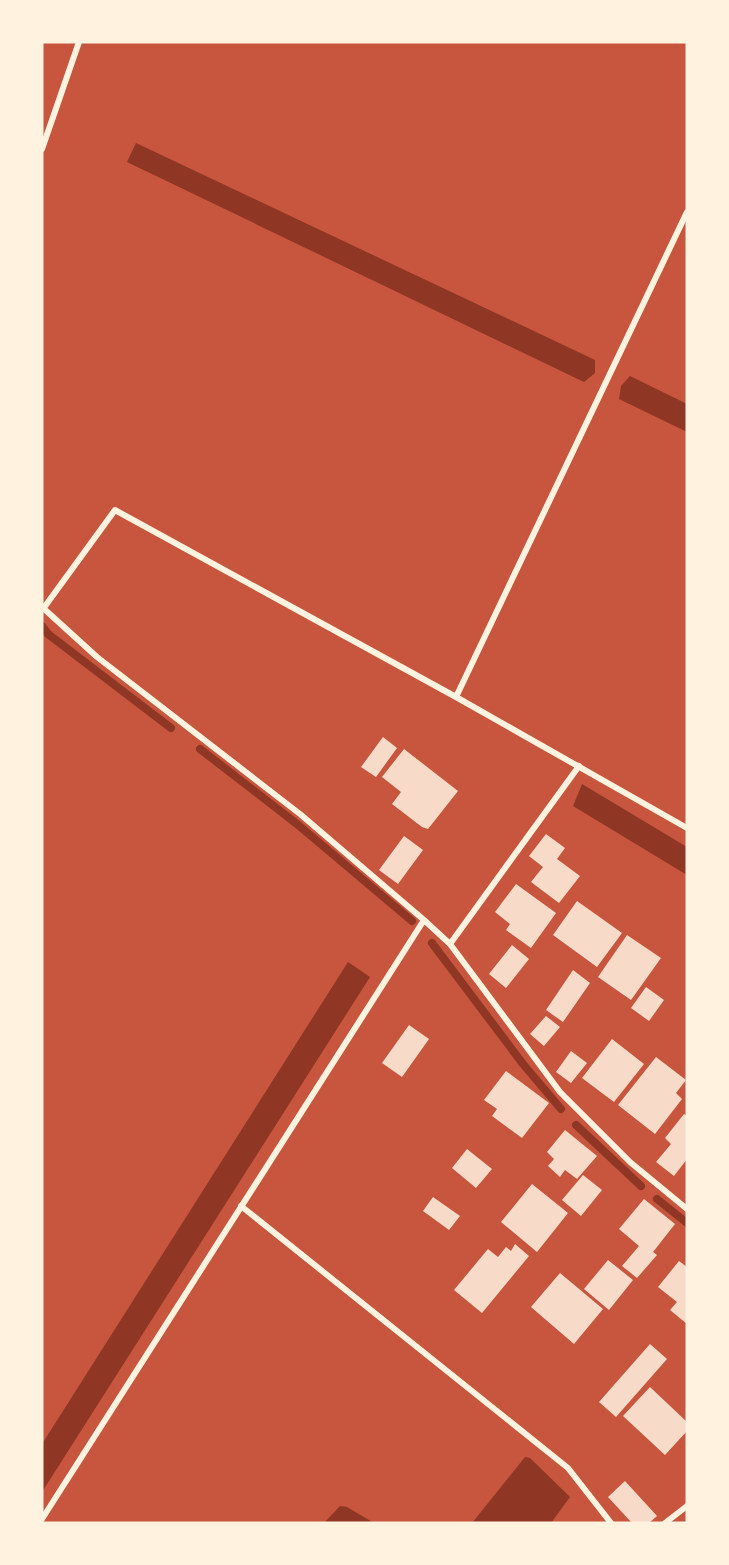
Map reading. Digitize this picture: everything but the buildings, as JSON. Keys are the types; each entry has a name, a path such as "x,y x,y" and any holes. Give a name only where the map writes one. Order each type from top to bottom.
{"street":[{"path":"42,149 79,42"},
{"path":"456,697 687,212"},
{"path":"687,828 456,697 114,510 43,608 97,657 300,814 424,920 450,945 560,1092 630,1162 687,1209"},
{"path":"450,945 579,766"},
{"path":"42,1519 424,920"},
{"path":"241,1206 567,1468 611,1523"},
{"path":"665,1523 687,1506"}],"shaded area":[{"path":"136,143 595,360 595,373 584,382 127,162"},
{"path":"630,376 687,404 687,432 619,399 621,386"},
{"path":"582,784 687,847 687,875 573,806"},
{"path":"348,962 370,977 42,1492 42,1444"},
{"path":"525,1457 530,1458 570,1497 551,1523 472,1523"},
{"path":"340,1506 347,1507 374,1523 324,1523"}],"waterway":[{"path":"42,626 48,634 171,728"},
{"path":"200,749 297,824 412,921"},
{"path":"432,943 523,1064 561,1109"},
{"path":"576,1125 641,1186"},
{"path":"657,1199 687,1223"}]}
